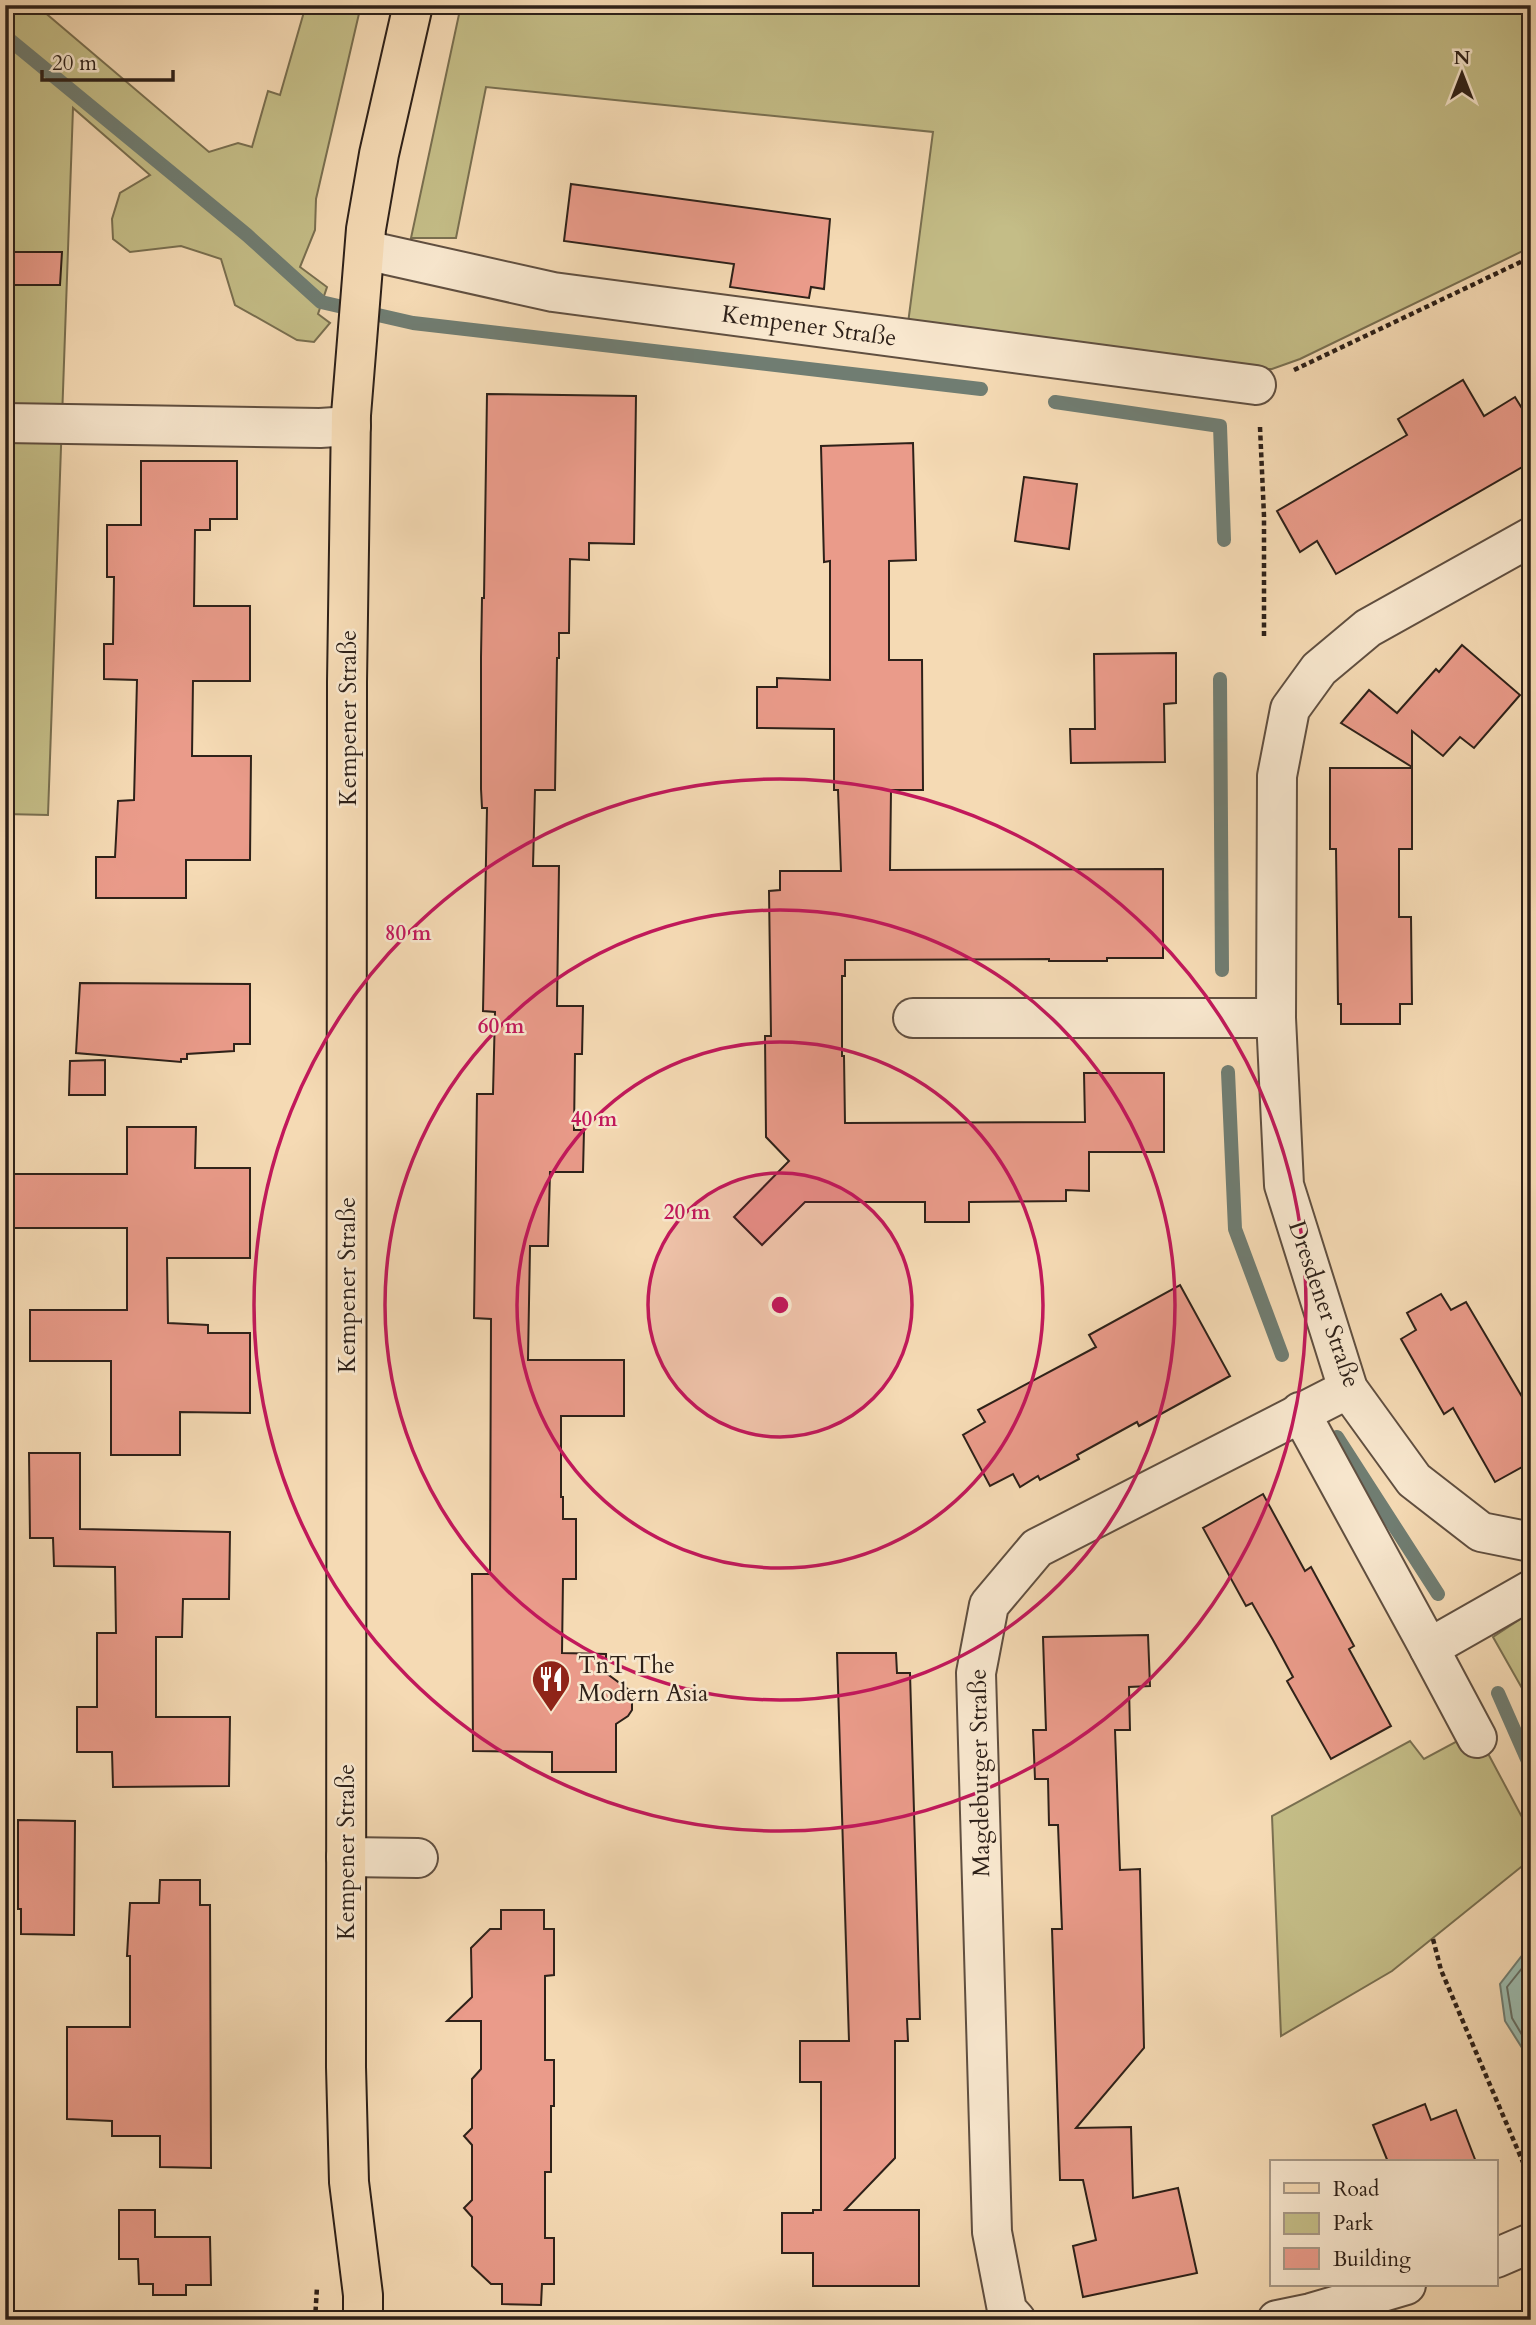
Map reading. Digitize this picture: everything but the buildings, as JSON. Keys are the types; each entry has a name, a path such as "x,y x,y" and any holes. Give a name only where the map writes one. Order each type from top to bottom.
{"main road":[{"name":"Kempener Straße","path":"363,2320 363,2295 349,2182 346,2067 347,682 351,426 355,348 366,239 379,154 413,5"}],"street":[{"name":"Kempener Straße","path":"366,239 553,292 1256,386"},
{"path":"5,423 320,428 351,426"},
{"name":"Dresdener Straße","path":"1531,537 1368,628 1319,669 1290,709 1277,776 1276,1018 1284,1185 1348,1389 1414,1480 1481,1532 1531,1542"},
{"path":"913,1018 1276,1018"},
{"name":"Magdeburger Straße","path":"1016,2320 1007,2310 992,2232 976,1673 989,1605 1037,1548 1348,1389"},
{"path":"1300,1412 1477,1738"},
{"path":"1429,1648 1531,1590"},
{"path":"346,1857 418,1858"},
{"path":"1498,2257 1531,2243"},
{"path":"1277,2320 1311,2313 1403,2286"}],"path":[{"path":"1264,639 1264,516 1260,410 1256,386 1531,257"},
{"path":"1433,1939 1441,1970 1531,2181"}],"green space":[{"path":"5,5 36,5 209,152 238,143 252,147 268,91 280,95 306,5 361,5 316,199 315,230 300,267 327,287 318,314 330,323 314,342 297,340 235,305 221,259 181,246 130,252 113,239 112,219 120,193 150,175 73,108 48,815 5,814"},
{"path":"461,5 1531,5 1531,247 1300,359 1272,369 1202,369 907,331 933,132 486,87 456,238 411,238"},
{"path":"1531,1612 1531,1704 1493,1637"},
{"path":"1476,1731 1531,1834 1526,1863 1392,1971 1281,2036 1272,1816 1410,1741 1424,1759"}],"water":[{"path":"1531,1944 1531,2062 1505,2021 1500,1984"}],"waterway":[{"path":"5,36 247,235 321,302 413,323 981,389"},
{"path":"1055,402 1220,426 1224,540"},
{"path":"1220,679 1222,970"},
{"path":"1228,1072 1235,1229 1282,1355"},
{"path":"1337,1437 1438,1594"},
{"path":"1498,1693 1531,1768"}],"place":[{"name":"TnT The Modern Asia","path":"551,1713"}]}
